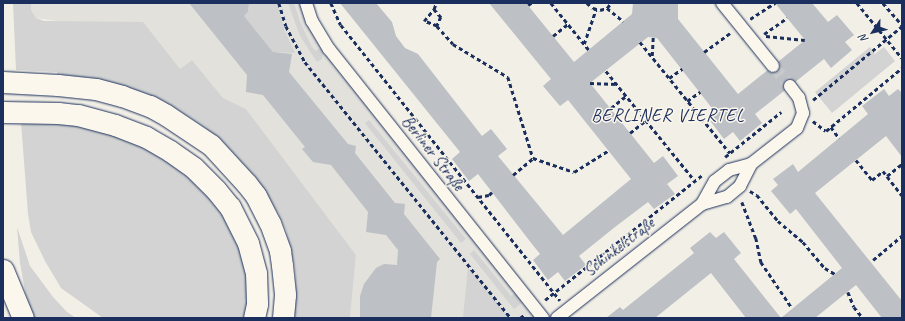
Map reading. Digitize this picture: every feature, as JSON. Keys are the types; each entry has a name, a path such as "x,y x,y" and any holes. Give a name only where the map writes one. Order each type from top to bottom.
{"highway":[{"path":"3,82 58,84 96,89 150,106 197,134 224,157 256,196 280,251 284,279 283,318"},
{"path":"3,112 58,113 96,120 141,135 182,159 206,179 230,207 248,243 256,273 257,304 254,318"},
{"path":"3,270 23,318"}],"street":[{"name":"Berliner Straße","path":"306,3 312,21 329,49 543,318"},
{"path":"722,3 773,66"},
{"path":"790,86 799,98 802,111"},
{"name":"Schinkelstraße","path":"557,318 702,204 715,181 729,170 750,164 796,128 802,111"},
{"name":"Schinkelstraße","path":"702,204 727,197 737,188 750,164"}],"path":[{"path":"279,3 286,26 304,62 511,318"},
{"path":"331,3 341,25 567,310"},
{"path":"436,3 434,9 424,21 436,26 453,44 508,77 533,158"},
{"path":"528,6 531,3"},
{"path":"551,3 589,50"},
{"path":"587,3 596,10 607,8 611,3"},
{"path":"704,52 774,3"},
{"path":"857,3 902,58"},
{"path":"884,3 902,26 802,111 826,131 902,68"},
{"path":"607,8 623,21"},
{"path":"434,9 441,17 436,26"},
{"path":"584,44 596,10"},
{"path":"787,18 761,35 805,40"},
{"path":"553,36 568,24"},
{"path":"652,57 653,38"},
{"path":"640,42 730,153"},
{"path":"669,78 682,69"},
{"path":"606,71 695,181"},
{"path":"590,83 617,84"},
{"path":"687,101 700,92"},
{"path":"611,108 626,96"},
{"path":"724,158 781,112"},
{"path":"630,133 646,120"},
{"path":"831,127 839,138"},
{"path":"533,158 574,172 608,151"},
{"path":"513,175 533,158"},
{"path":"856,160 872,180 883,171 902,195"},
{"path":"887,176 902,164"},
{"path":"555,294 707,172"},
{"path":"737,188 757,195 778,221 803,242 825,268 835,274"},
{"path":"737,188 756,238 761,262 792,308"},
{"path":"478,197 489,195 492,192"},
{"path":"873,260 902,236"},
{"path":"848,292 854,307 863,318"}],"shaded area":[{"path":"13,3 31,3 31,10 36,18 44,21 143,22 180,69 192,60 223,98 246,109 356,255 350,318 293,318 296,291 295,269 286,230 278,213 255,177 224,143 201,125 175,108 151,97 57,75 57,72 16,70"},
{"path":"31,3 303,3 303,6 537,318 350,318 356,255 246,109 223,98 192,60 180,69 57,21 36,18 31,10"},
{"path":"249,3 277,3 284,29 295,53 273,52 244,16 248,12"},
{"path":"288,3 294,3 300,22 312,47 316,51 320,48 323,52 322,59 317,62 300,36"},
{"path":"870,47 875,54 884,47 895,61 832,113 815,92"},
{"path":"62,120 130,136 206,188 245,249 248,318 103,318 61,288 45,261 31,232 28,214 21,122"},
{"path":"369,120 466,239 461,243 365,123"},
{"path":"17,227 30,266 53,297 67,312 76,318 33,318 25,291 20,263"},
{"path":"474,250 511,296 515,293 523,302 514,309 470,254"},
{"path":"468,267 509,317 509,318 463,318"}],"building":[{"path":"189,3 249,3 248,12 244,16 273,52 292,54 289,72 348,144 356,146 355,153 395,203 405,204 404,214 440,259 437,262 431,318 360,318 360,296 364,284 376,268 384,264 397,265 398,250 386,235 366,232 368,212 331,165 313,162 302,149 305,147 263,95 246,92 247,75"},
{"path":"340,3 376,3 392,22 396,36 405,48 418,54 482,136 491,129 507,149 498,156 563,235 631,179 568,100 560,106 543,86 551,79 489,3 526,3 574,62 632,14 633,3 678,3 678,19 738,94 805,40 775,3 812,3 828,22 837,15 854,35 845,42 852,50 831,68 824,59 755,114 762,123 740,141 733,132 724,139 708,118 715,112 657,38 648,37 590,83 654,163 663,156 678,176 667,184 675,194 654,209 648,202 615,227 579,256 586,265 565,281 558,272 548,280 533,260 540,254 478,174 469,181 452,159 460,152"},
{"path":"884,89 889,96 898,89 902,93 902,157 886,136 815,193 902,301 902,318 882,318 856,285 815,318 781,318 842,268 796,209 790,214 771,191 778,185 773,179 793,164 798,172 868,114 862,106"},
{"path":"710,232 716,238 724,232 741,253 734,259 781,318 746,318 711,273 655,318 606,318 620,307 623,310 694,253 690,248"}],"tunnel":[{"path":"773,66 790,86"}],"district":[{"name":"BERLINER VIERTEL","path":"668,115"}]}
